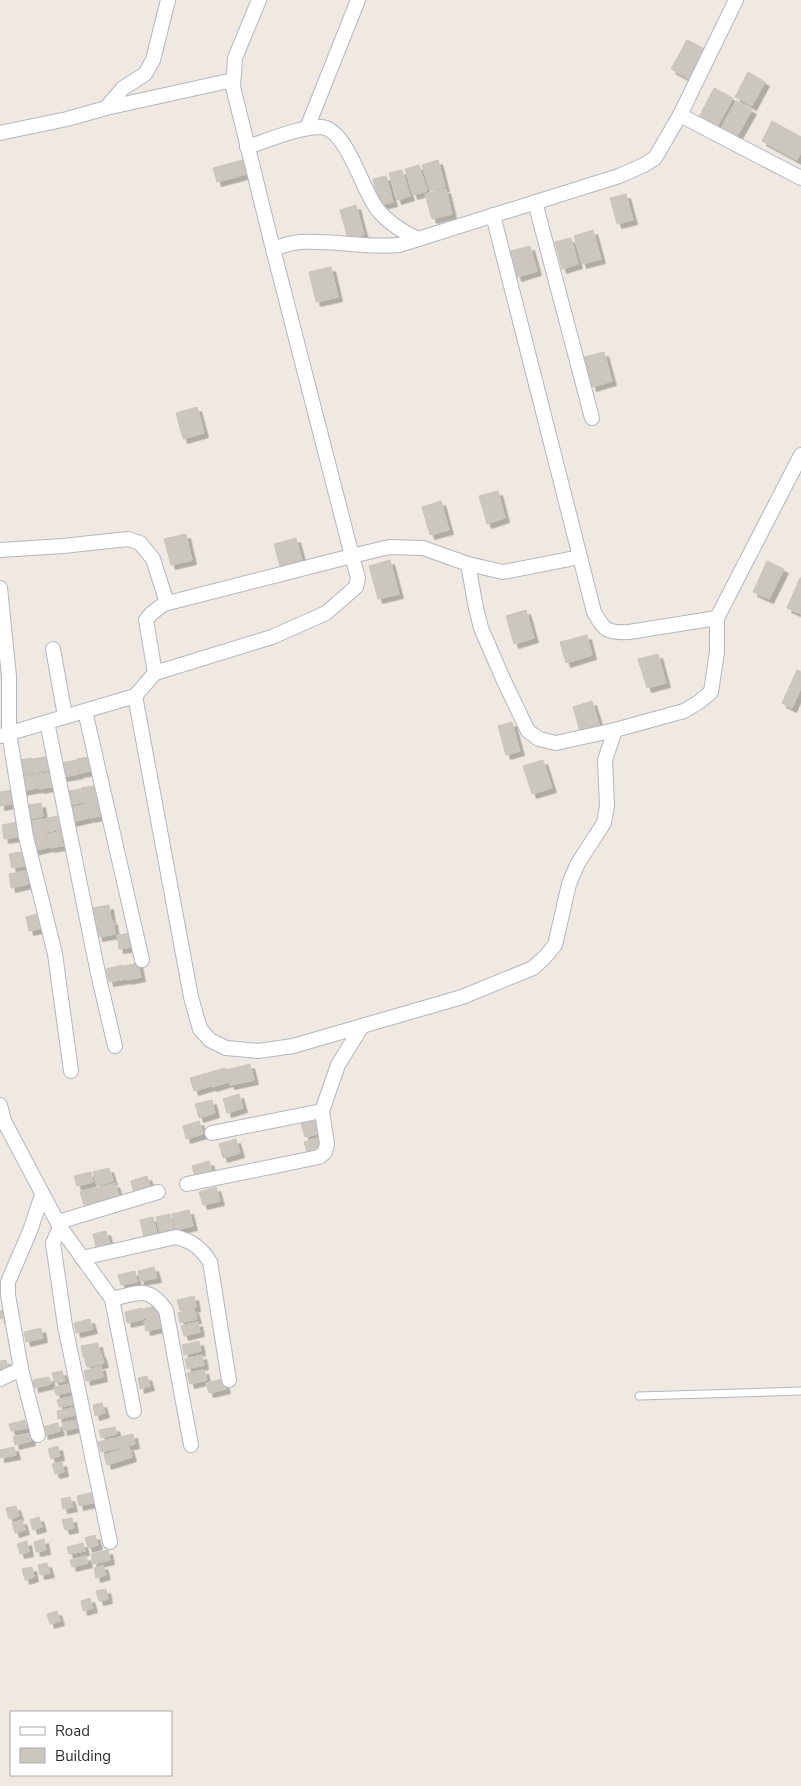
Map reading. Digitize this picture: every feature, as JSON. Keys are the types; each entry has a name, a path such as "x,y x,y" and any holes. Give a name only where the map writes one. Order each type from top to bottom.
{"street":[{"path":"106,108 123,88 145,74 153,60 168,0"},
{"path":"4,735 135,696 154,673 272,638 326,614 356,587 358,578 272,248 233,87 235,58 259,0"},
{"path":"307,128 358,0"},
{"path":"272,248 298,242 332,242 378,247 399,245 619,176 644,165 655,158 680,115 736,0"},
{"path":"0,133 233,80"},
{"path":"680,115 801,178"},
{"path":"247,147 307,128 324,127 333,133 351,154 370,198 378,210 402,232 418,239"},
{"path":"535,202 592,418"},
{"path":"493,215 594,612 598,620 608,631 629,632 717,618"},
{"path":"468,564 481,628 528,731 540,739 556,743 615,730 684,711 711,692 717,652 717,618 801,455"},
{"path":"0,550 128,539 140,543 153,560 167,603"},
{"path":"154,673 146,620 152,613 167,603 389,547 423,548 468,564 503,572 580,557"},
{"path":"0,588 9,676 4,735 26,837 55,954 72,1071"},
{"path":"53,648 65,716"},
{"path":"135,696 191,997 200,1029 210,1040 226,1048 258,1051 293,1046 462,997 533,968 555,944 569,884 578,863 604,823 607,806 605,760 615,730"},
{"path":"85,711 142,960"},
{"path":"47,722 115,1046"},
{"path":"187,1184 319,1157 326,1152 327,1144 322,1111 338,1066 362,1026"},
{"path":"0,1105 4,1121 59,1225 112,1299 134,1411"},
{"path":"212,1133 322,1111"},
{"path":"59,1225 158,1192"},
{"path":"38,1435 21,1368 8,1295 8,1282 30,1231 42,1195"},
{"path":"59,1225 53,1243 65,1326 110,1542"},
{"path":"82,1258 176,1236 191,1241 204,1252 210,1262 229,1380"},
{"path":"112,1299 141,1292 152,1295 160,1301 166,1310 191,1445"},
{"path":"0,1379 21,1368"}],"lane":[{"path":"639,1396 801,1391"}],"building":[{"path":"687,40 707,50 691,80 671,69"},
{"path":"748,72 765,82 752,106 735,97"},
{"path":"714,88 733,98 717,127 699,117"},
{"path":"736,101 752,110 736,138 720,130"},
{"path":"772,121 801,137 801,152 797,160 762,141"},
{"path":"243,160 247,174 217,182 213,168"},
{"path":"438,160 445,187 430,191 422,165"},
{"path":"419,165 427,191 413,195 405,169"},
{"path":"402,170 410,196 397,200 389,173"},
{"path":"386,176 393,202 380,205 373,179"},
{"path":"446,189 452,214 432,219 425,194"},
{"path":"626,194 633,220 617,224 610,198"},
{"path":"356,205 364,235 348,239 340,210"},
{"path":"593,230 601,259 582,264 574,236"},
{"path":"571,238 578,264 562,269 555,242"},
{"path":"530,246 537,271 517,277 510,251"},
{"path":"331,267 338,297 316,302 309,272"},
{"path":"604,352 612,381 592,387 584,357"},
{"path":"197,407 204,433 183,439 176,413"},
{"path":"498,491 505,518 487,524 479,496"},
{"path":"441,501 449,530 430,535 422,507"},
{"path":"186,534 192,560 171,565 164,539"},
{"path":"296,538 303,564 281,570 274,544"},
{"path":"390,560 399,594 378,599 369,566"},
{"path":"767,561 784,569 769,599 753,592"},
{"path":"801,578 801,614 787,608"},
{"path":"526,610 534,638 514,644 506,616"},
{"path":"587,635 592,655 566,663 560,642"},
{"path":"658,654 666,683 647,688 638,659"},
{"path":"797,670 801,672 801,688 792,708 782,703"},
{"path":"592,701 601,730 581,735 573,707"},
{"path":"512,722 520,751 506,755 498,726"},
{"path":"50,756 53,769 36,773 33,759"},
{"path":"94,756 97,770 80,773 77,759"},
{"path":"32,758 35,772 18,775 15,761"},
{"path":"77,760 79,774 62,777 60,763"},
{"path":"543,760 552,788 532,794 523,766"},
{"path":"53,772 56,786 39,789 36,775"},
{"path":"36,774 38,788 21,791 19,777"},
{"path":"98,785 101,799 84,803 81,788"},
{"path":"80,789 83,802 66,806 63,792"},
{"path":"12,790 15,803 0,806 0,792"},
{"path":"103,801 106,815 89,818 86,804"},
{"path":"41,803 43,816 26,820 24,806"},
{"path":"86,804 88,818 71,822 69,808"},
{"path":"61,815 63,829 46,832 44,819"},
{"path":"43,819 46,833 29,836 26,822"},
{"path":"18,822 21,836 4,839 2,825"},
{"path":"64,831 67,845 50,848 48,834"},
{"path":"46,833 49,847 32,851 30,837"},
{"path":"26,851 29,865 12,868 9,854"},
{"path":"26,871 28,884 11,888 9,874"},
{"path":"109,905 111,919 94,922 92,908"},
{"path":"42,913 46,927 29,931 26,917"},
{"path":"113,920 115,934 98,937 96,923"},
{"path":"131,933 133,947 119,949 117,935"},
{"path":"138,963 141,977 127,980 124,966"},
{"path":"123,965 126,979 109,982 106,969"},
{"path":"250,1064 254,1080 230,1085 226,1070"},
{"path":"225,1068 229,1082 212,1087 208,1073"},
{"path":"207,1073 211,1086 194,1091 190,1078"},
{"path":"239,1094 243,1108 227,1113 223,1099"},
{"path":"212,1100 215,1113 199,1118 195,1104"},
{"path":"317,1119 321,1133 305,1137 301,1124"},
{"path":"199,1121 203,1134 186,1139 183,1126"},
{"path":"320,1137 324,1151 308,1156 304,1142"},
{"path":"236,1139 240,1153 223,1158 219,1144"},
{"path":"209,1161 213,1175 196,1180 192,1166"},
{"path":"109,1168 113,1181 97,1186 93,1172"},
{"path":"91,1172 93,1182 77,1186 74,1176"},
{"path":"147,1176 151,1189 134,1194 131,1181"},
{"path":"115,1183 119,1196 102,1201 98,1188"},
{"path":"97,1187 101,1200 84,1205 80,1192"},
{"path":"216,1187 220,1201 203,1205 199,1192"},
{"path":"189,1210 193,1226 176,1230 172,1214"},
{"path":"170,1214 174,1231 160,1234 156,1217"},
{"path":"153,1217 157,1234 144,1237 140,1220"},
{"path":"106,1231 111,1248 97,1251 93,1234"},
{"path":"154,1267 157,1278 140,1281 138,1271"},
{"path":"135,1271 137,1282 121,1285 118,1275"},
{"path":"194,1296 196,1307 180,1311 177,1300"},
{"path":"160,1305 162,1315 146,1319 143,1309"},
{"path":"142,1308 144,1319 127,1323 125,1312"},
{"path":"194,1309 197,1319 180,1323 178,1313"},
{"path":"3,1310 5,1318 0,1319 0,1311"},
{"path":"160,1317 163,1327 146,1331 144,1321"},
{"path":"90,1319 93,1329 76,1333 74,1323"},
{"path":"198,1322 200,1332 184,1336 181,1326"},
{"path":"41,1328 43,1338 26,1342 24,1332"},
{"path":"199,1341 201,1351 184,1355 182,1345"},
{"path":"98,1343 100,1353 83,1357 81,1346"},
{"path":"101,1353 104,1363 87,1367 84,1357"},
{"path":"202,1355 204,1365 187,1369 185,1359"},
{"path":"6,1360 9,1370 0,1372 0,1361"},
{"path":"101,1366 103,1377 86,1381 84,1371"},
{"path":"204,1370 207,1380 190,1384 187,1373"},
{"path":"62,1371 65,1381 55,1383 52,1373"},
{"path":"147,1376 150,1386 140,1389 138,1378"},
{"path":"49,1377 51,1384 34,1388 33,1380"},
{"path":"223,1379 226,1389 209,1393 206,1383"},
{"path":"70,1384 72,1391 56,1395 54,1387"},
{"path":"74,1396 75,1404 59,1407 57,1400"},
{"path":"102,1403 105,1413 95,1416 93,1405"},
{"path":"73,1408 75,1415 58,1419 57,1411"},
{"path":"25,1420 27,1428 11,1431 9,1424"},
{"path":"78,1420 80,1427 63,1431 62,1423"},
{"path":"58,1423 60,1431 44,1435 42,1427"},
{"path":"115,1427 117,1434 101,1438 99,1430"},
{"path":"29,1434 31,1441 15,1445 13,1437"},
{"path":"133,1434 135,1444 119,1448 116,1438"},
{"path":"115,1438 118,1448 101,1452 98,1442"},
{"path":"58,1446 60,1456 51,1459 48,1449"},
{"path":"14,1447 16,1455 0,1458 0,1450"},
{"path":"129,1447 132,1457 107,1465 104,1455"},
{"path":"62,1462 64,1472 55,1474 52,1464"},
{"path":"94,1492 96,1502 79,1506 77,1496"},
{"path":"70,1497 73,1507 63,1509 61,1499"},
{"path":"16,1506 19,1516 9,1519 6,1508"},
{"path":"39,1517 42,1527 33,1530 30,1520"},
{"path":"72,1518 74,1528 65,1530 62,1520"},
{"path":"22,1520 25,1530 15,1533 12,1523"},
{"path":"95,1535 98,1545 88,1548 85,1538"},
{"path":"44,1539 46,1550 36,1552 34,1542"},
{"path":"27,1541 29,1552 20,1554 17,1544"},
{"path":"83,1543 85,1551 69,1554 67,1547"},
{"path":"108,1550 110,1560 93,1564 91,1554"},
{"path":"86,1556 88,1563 72,1567 70,1560"},
{"path":"47,1563 50,1573 40,1575 38,1565"},
{"path":"103,1565 106,1575 96,1578 94,1568"},
{"path":"32,1567 34,1577 25,1580 22,1569"},
{"path":"106,1589 108,1599 99,1601 96,1591"},
{"path":"90,1598 93,1608 83,1611 81,1601"},
{"path":"57,1611 60,1621 50,1624 47,1614"}]}
